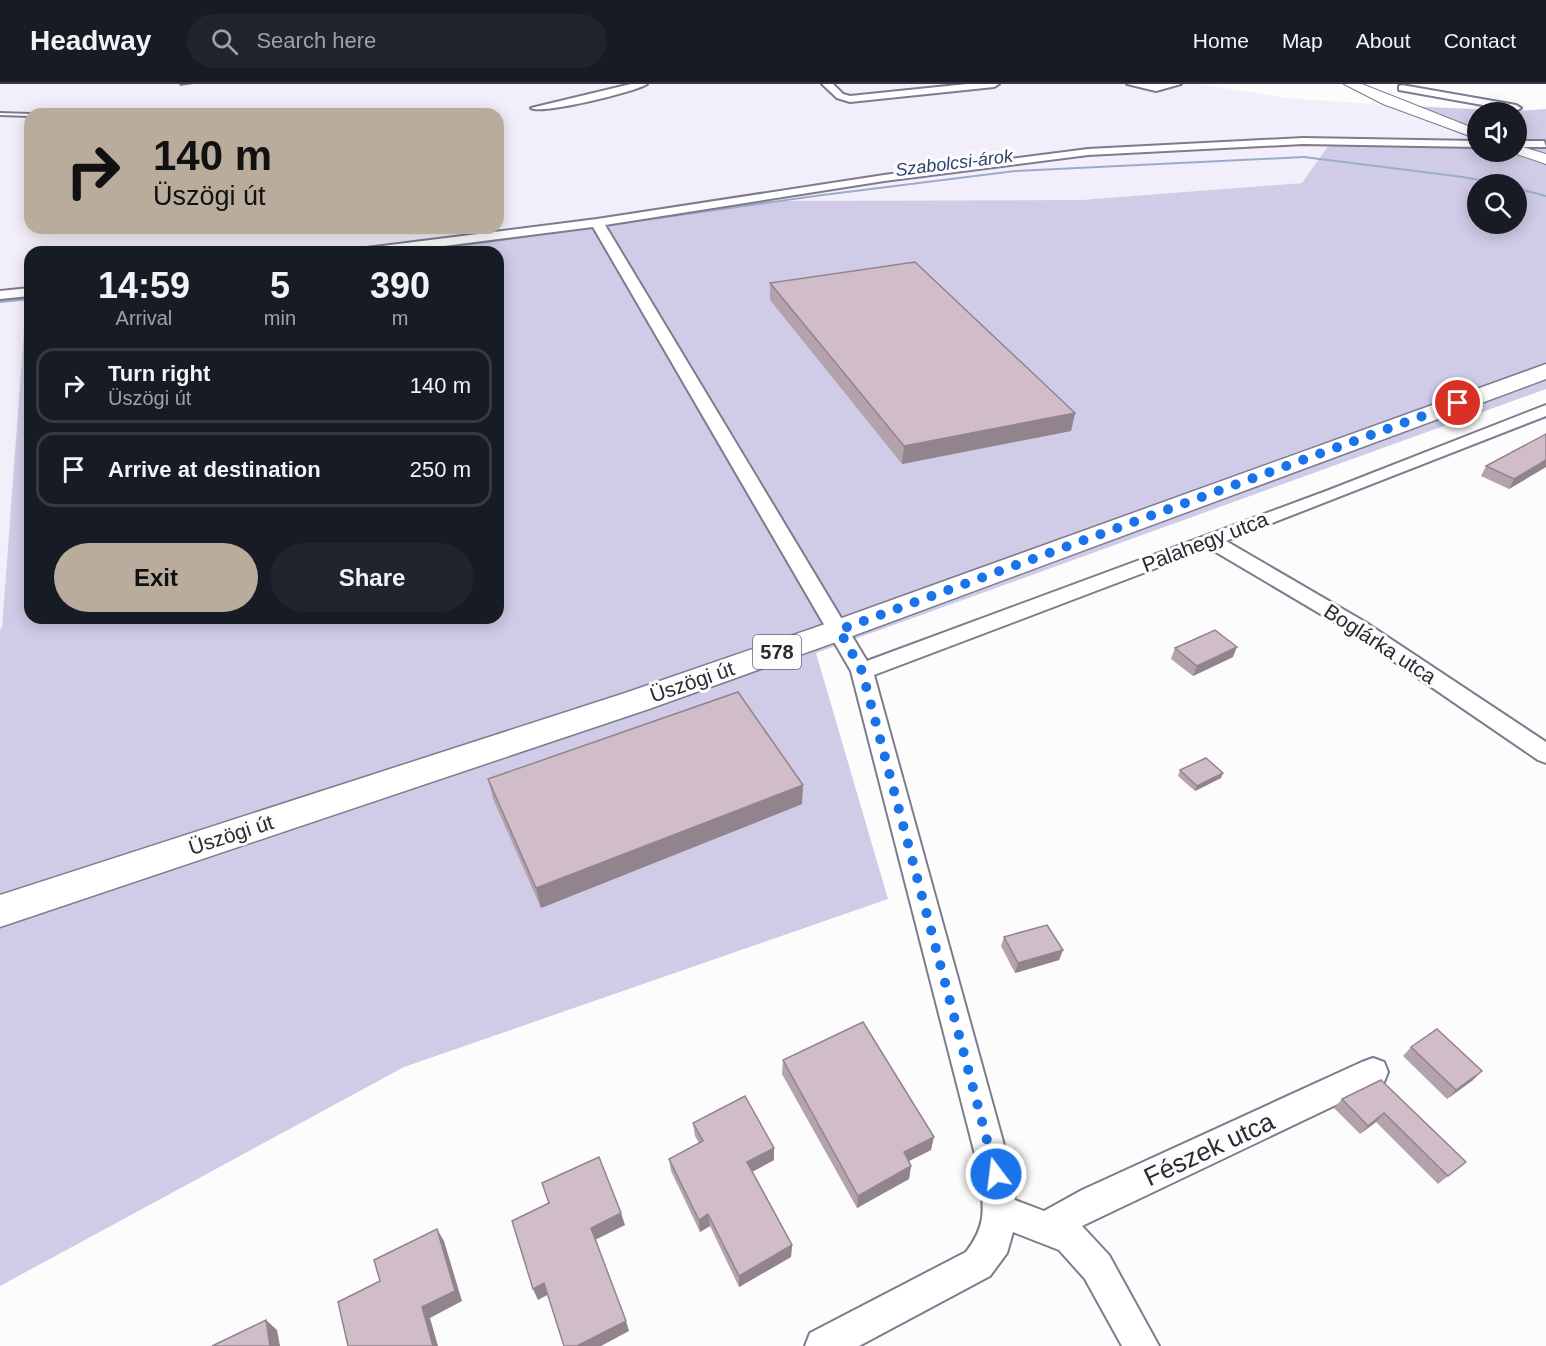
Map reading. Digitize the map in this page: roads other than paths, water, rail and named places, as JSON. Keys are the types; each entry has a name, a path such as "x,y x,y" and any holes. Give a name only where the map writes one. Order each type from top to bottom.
{"main road":[{"path":"1351,84 1388,101 1467,131"},
{"path":"1527,150 1545,152"},
{"name":"Üszögi út","path":"0,911 637,701 839,630 1546,371"}],"street":[{"path":"536,108 559,105 642,84"},
{"path":"827,84 840,96 850,99 994,84"},
{"path":"1132,84 1156,88 1176,84"},
{"path":"1388,85 1405,86 1486,102"},
{"path":"420,246 599,226 884,178 1088,152 1303,141 1467,144"},
{"path":"1527,147 1545,152"},
{"path":"599,226 862,671 996,1174 1000,1210 995,1241 978,1264 824,1346"},
{"path":"0,295 24,293"},
{"name":"Palahegy utca","path":"862,671 1335,494 1546,410"},
{"name":"Boglárka utca","path":"1210,540 1358,627 1546,754"},
{"name":"Fészek utca","path":"1045,1228 1094,1202 1373,1072"},
{"path":"1000,1210 1071,1238 1097,1267 1141,1346"}],"lane":[{"path":"0,114 24,115"}],"waterway":[{"name":"Szabolcsi-árok","path":"456,246 815,196 1015,171 1304,157 1467,178"},
{"name":"Szabolcsi-árok","path":"1527,191 1546,196"},
{"name":"Szabolcsi-árok","path":"0,301 24,299"}]}
